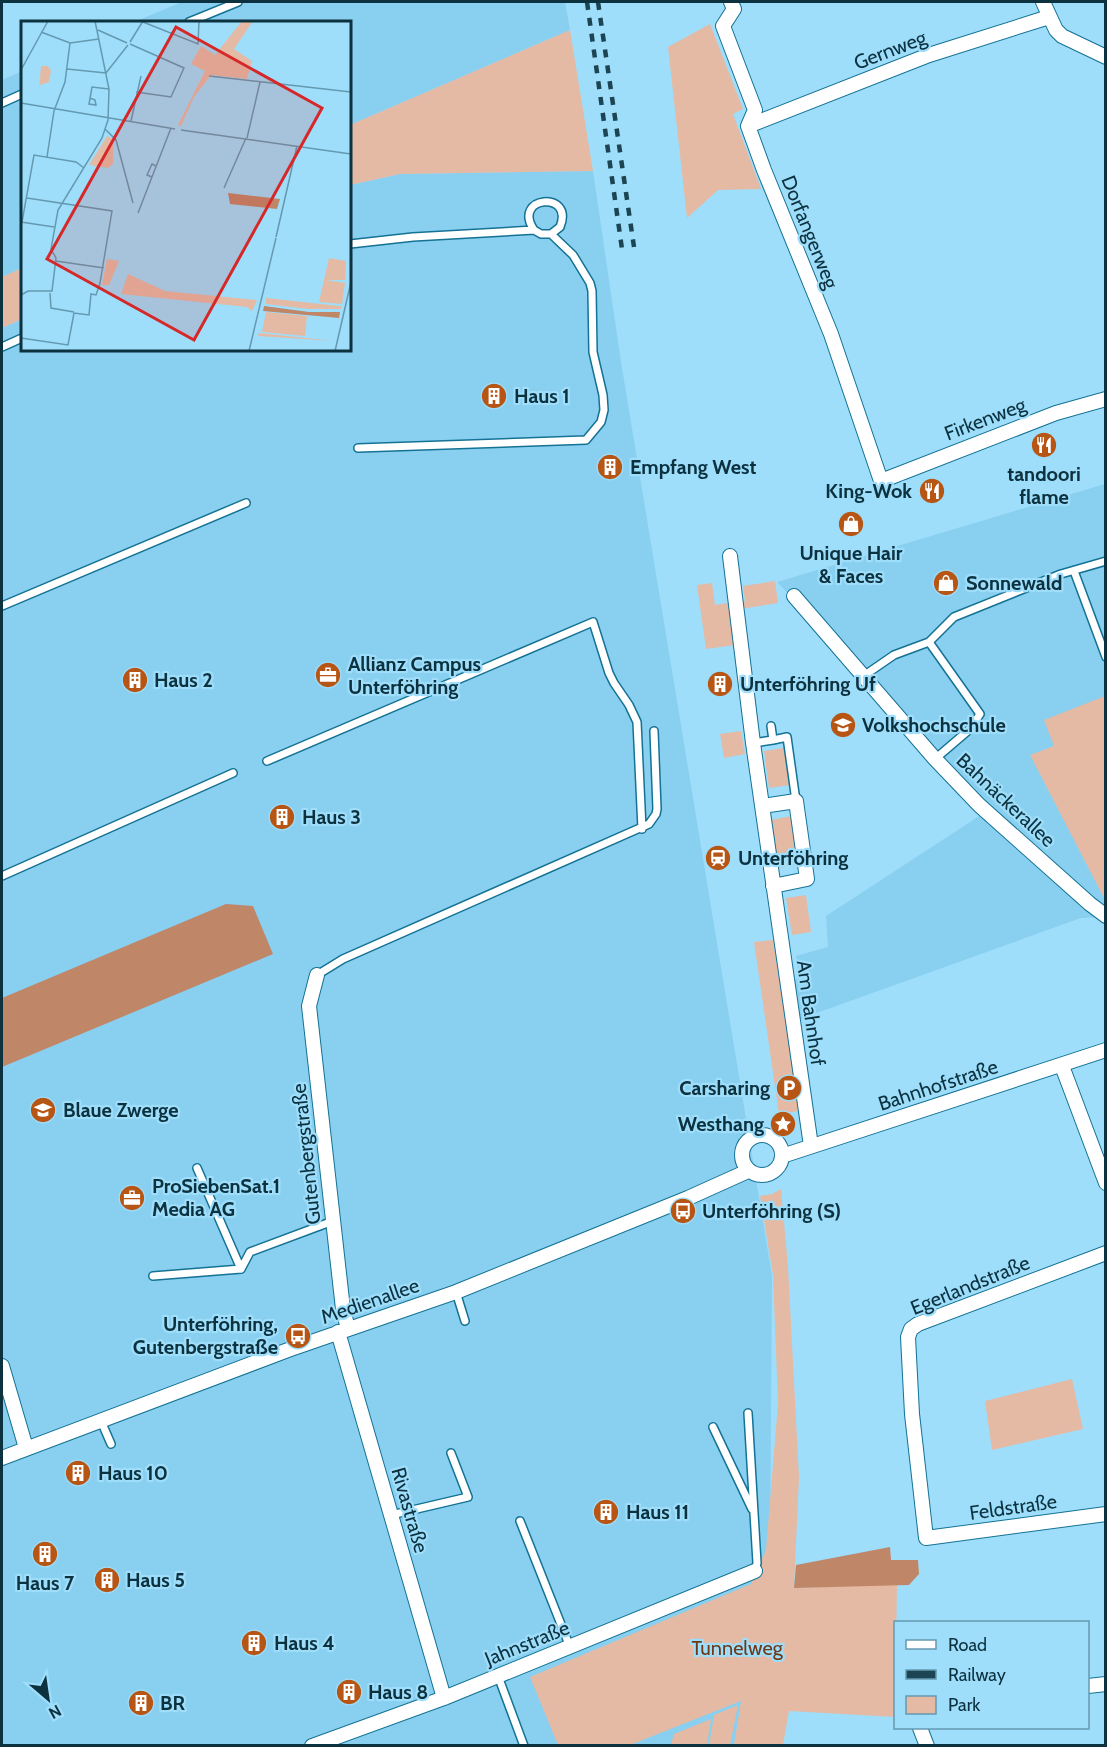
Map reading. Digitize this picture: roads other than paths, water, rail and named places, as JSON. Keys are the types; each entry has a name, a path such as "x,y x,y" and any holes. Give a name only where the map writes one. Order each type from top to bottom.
{"street":[{"name":"Dorfangerweg","path":"731,2 734,9 723,26 755,110 748,126 831,334 881,481"},
{"path":"1043,2 1056,30 1062,36 1106,57"},
{"name":"Gernweg","path":"748,126 929,55 1049,17"},
{"name":"Firkenweg","path":"881,481 1056,413 1106,399"},
{"name":"Am Bahnhof","path":"730,556 753,743 811,1146"},
{"name":"Bahnäckerallee","path":"794,597 862,677 979,805 1106,916"},
{"path":"762,806 796,801 807,879 773,886"},
{"name":"Gutenbergstraße","path":"317,975 309,1006 343,1309 343,1331"},
{"name":"Bahnhofstraße","path":"782,1156 1106,1050"},
{"path":"1062,1066 1106,1183"},
{"path":"767,1136 778,1143 782,1156 778,1168 768,1175 757,1176 744,1166 741,1152 743,1146 753,1137 767,1136"},
{"name":"Medienallee","path":"2,1458 343,1331 456,1292 748,1171"},
{"name":"Egerlandstraße","path":"926,1538 912,1414 908,1337 911,1329 918,1324 1106,1253"},
{"name":"Rivastraße","path":"343,1331 391,1515 444,1698"},
{"path":"2,1366 26,1448"},
{"name":"Feldstraße","path":"926,1538 1106,1514"},
{"name":"Jahnstraße","path":"312,1746 444,1698 755,1571"},
{"path":"1089,1686 1106,1684"},
{"path":"920,1729 927,1746"}],"lane":[{"path":"191,21 238,2"},
{"path":"2,103 21,94"},
{"path":"351,244 413,237 534,230 542,234 550,234 560,227 563,216 558,206 547,201 536,204 532,208 529,219 534,230"},
{"path":"358,448 586,440 601,422 604,410 603,395 593,352 592,291 590,283 573,255 550,234"},
{"path":"2,347 21,338"},
{"path":"2,606 246,503"},
{"path":"862,677 894,655 929,642 954,617 1106,561"},
{"path":"1074,571 1106,657"},
{"path":"267,761 593,622 609,673 637,722 642,829"},
{"path":"929,642 980,714 970,729 935,759"},
{"path":"771,726 773,740"},
{"path":"317,975 343,959 642,829 652,820 657,808 654,731"},
{"path":"753,743 787,737 796,801"},
{"path":"2,876 233,773"},
{"path":"197,1168 241,1269"},
{"path":"241,1269 250,1252 333,1221"},
{"path":"153,1276 241,1269"},
{"path":"456,1292 465,1322"},
{"path":"748,1413 757,1563 755,1571"},
{"path":"101,1421 111,1444"},
{"path":"713,1427 754,1514"},
{"path":"391,1515 468,1497 451,1453"},
{"path":"520,1521 570,1647"},
{"path":"498,1676 524,1746"}],"railway":[{"path":"587,2 622,249"},
{"path":"598,2 634,247"}],"place":[{"name":"Haus 1","path":"494,396"},
{"name":"tandoori flame","path":"1044,445"},
{"name":"Empfang West","path":"610,467"},
{"name":"King-Wok","path":"932,491"},
{"name":"Unique Hair & Faces","path":"851,524"},
{"name":"Sonnewald","path":"946,583"},
{"name":"Allianz Campus Unterföhring","path":"328,675"},
{"name":"Haus 2","path":"135,680"},
{"name":"Unterföhring Uf","path":"720,684"},
{"name":"Volkshochschule","path":"843,725"},
{"name":"Haus 3","path":"282,817"},
{"name":"Unterföhring","path":"718,858"},
{"name":"Carsharing","path":"789,1088"},
{"name":"Blaue Zwerge","path":"43,1110"},
{"name":"Westhang","path":"783,1124"},
{"name":"ProSiebenSat.1 Media AG","path":"132,1198"},
{"name":"Unterföhring (S)","path":"683,1211"},
{"name":"Unterföhring, Gutenbergstraße","path":"298,1336"},
{"name":"Haus 10","path":"78,1473"},
{"name":"Haus 11","path":"606,1512"},
{"name":"Haus 7","path":"45,1554"},
{"name":"Haus 5","path":"107,1580"},
{"name":"Haus 4","path":"254,1643"},
{"name":"Haus 8","path":"349,1692"},
{"name":"BR","path":"141,1703"}],"park label":[{"name":"Tunnelweg","path":"737,1648"}]}
